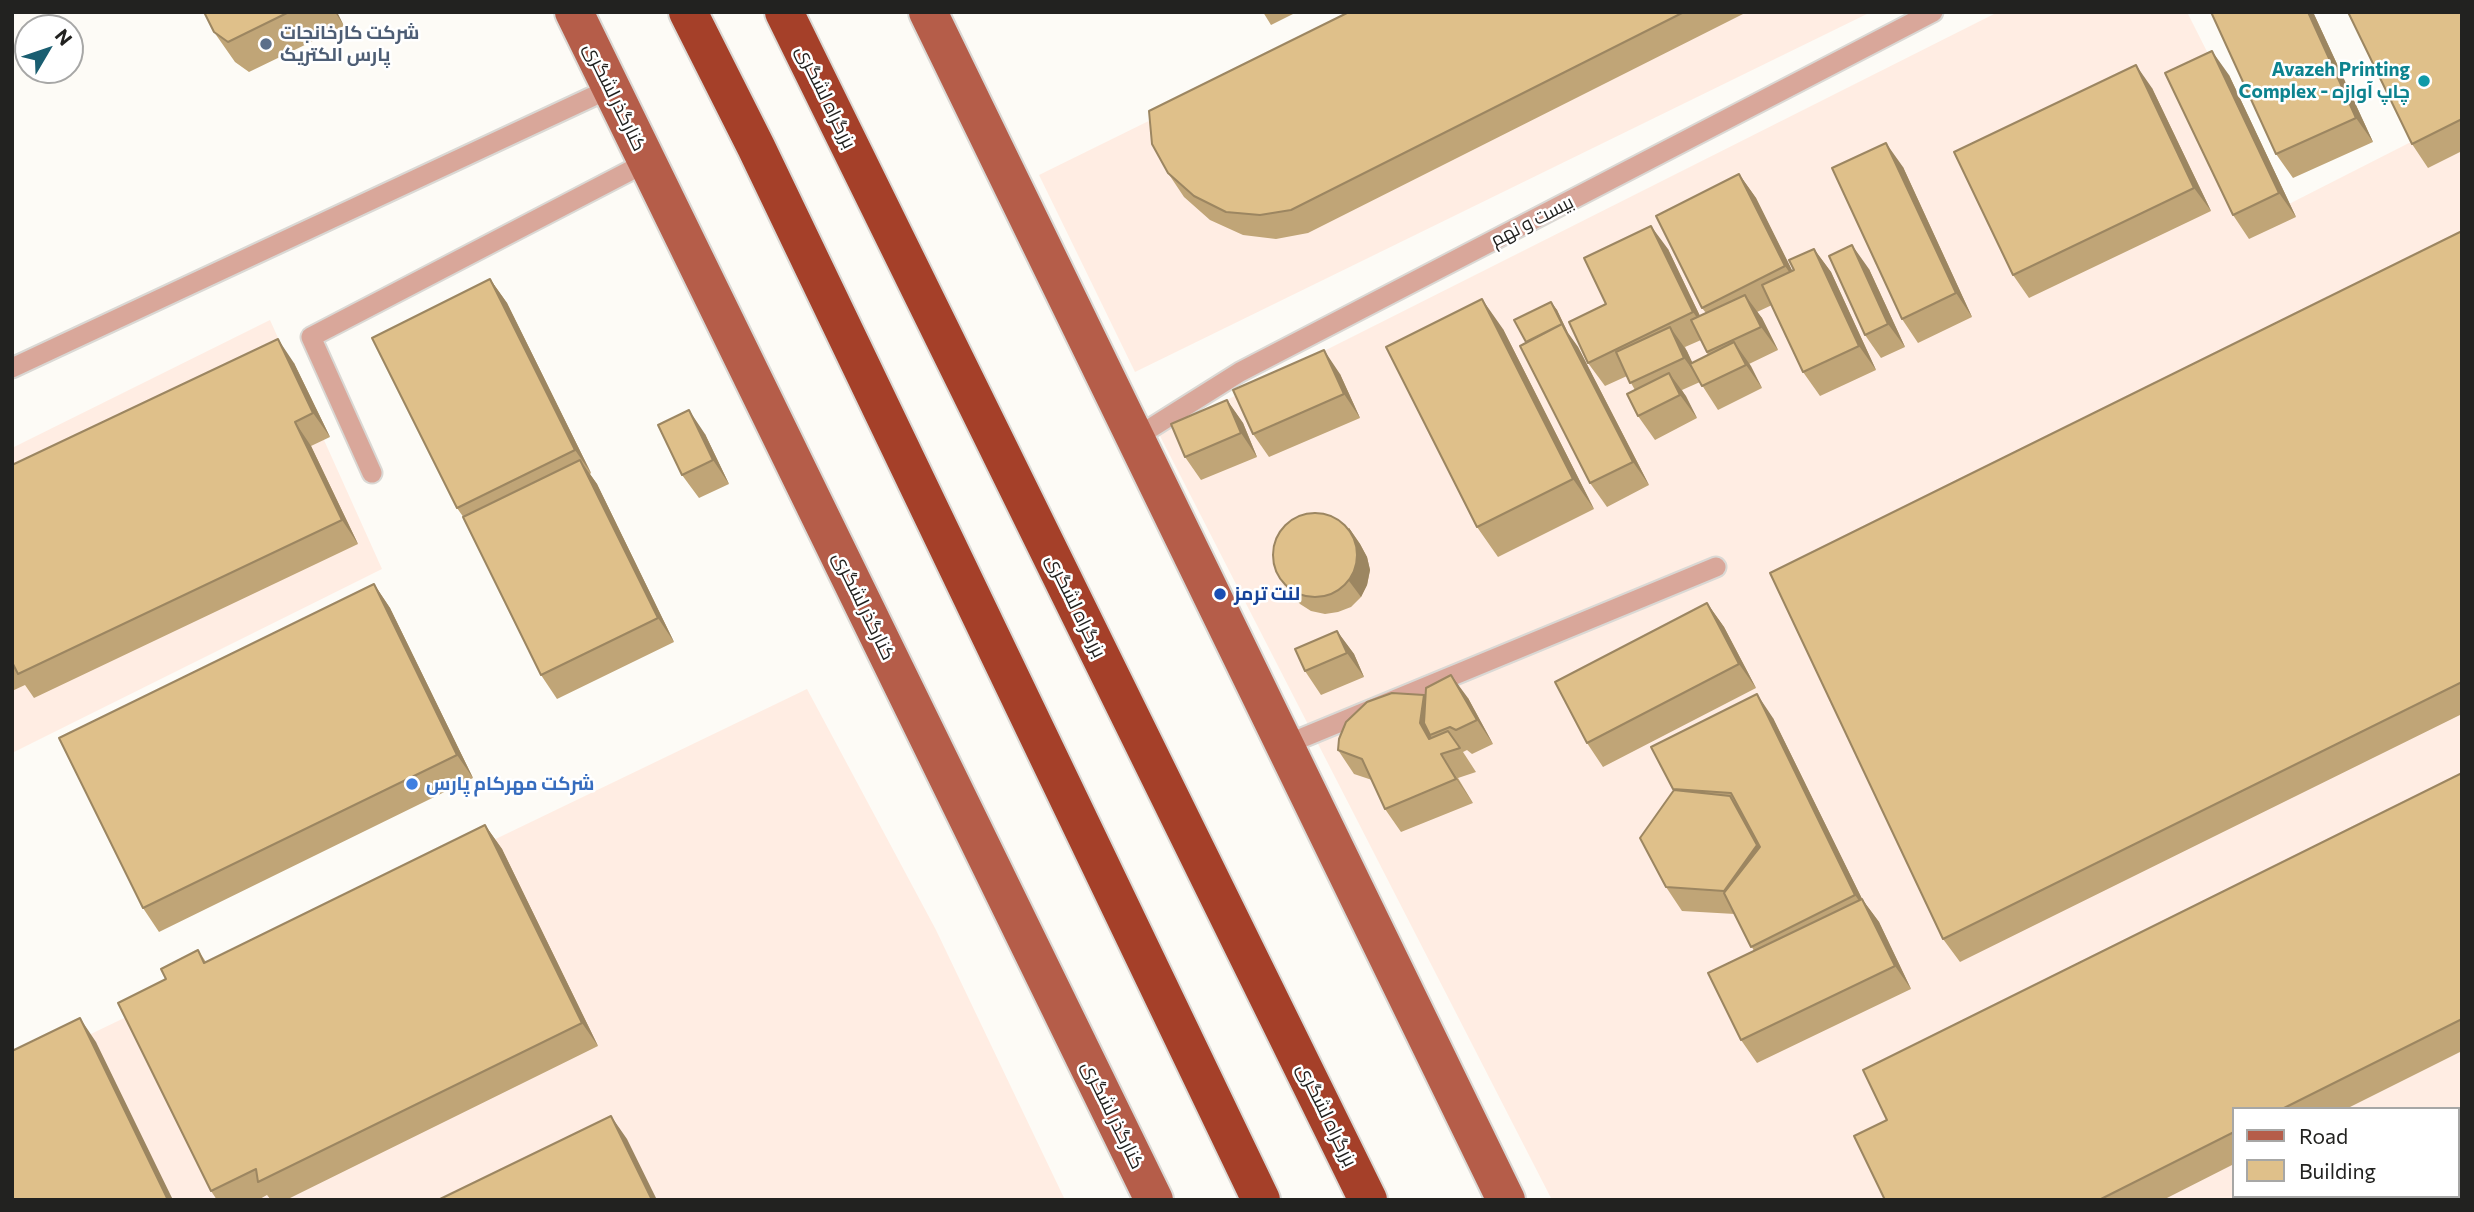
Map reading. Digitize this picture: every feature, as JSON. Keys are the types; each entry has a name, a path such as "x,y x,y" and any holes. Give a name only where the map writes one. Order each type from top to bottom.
{"highway":[{"path":"688,12 756,147 1261,1200"},
{"name":"بزرگراه لشگری","path":"784,12 1368,1200"}],"main road":[{"name":"کنارگذر لشگری","path":"574,12 1154,1200"},
{"path":"928,12 1506,1200"}],"lane":[{"name":"بیست و نهم","path":"1135,438 1240,372 1933,12"},
{"path":"12,368 611,88"},
{"path":"372,473 311,337 647,162"},
{"path":"1285,745 1716,567"}],"shaded area":[{"path":"1370,12 1871,12 1135,372 1039,175"},
{"path":"1998,12 2187,12 2285,206 2462,116 2462,1167 2460,1168 2460,1107 2232,1107 2232,1198 2400,1198 1552,1200 1159,434"},
{"path":"270,320 382,569 12,753 12,448"},
{"path":"807,689 936,930 1065,1200 12,1200 12,1072"}],"building":[{"path":"204,12 289,12 228,42 214,32"},
{"path":"1349,12 1684,12 1291,210 1260,215 1226,212 1194,196 1168,173 1152,144 1149,111"},
{"path":"2211,12 2308,12 2356,118 2276,154"},
{"name":"Avazeh Printing Complex - چاپ آوازه","path":"2348,12 2462,12 2462,119 2412,144"},
{"path":"2212,51 2279,193 2233,215 2165,73"},
{"path":"2136,65 2194,188 2013,275 1954,152"},
{"path":"1886,143 1956,293 1902,319 1832,168"},
{"path":"1739,174 1785,266 1702,308 1656,216"},
{"path":"1651,226 1693,312 1588,363 1569,322 1606,304 1584,258"},
{"path":"2462,231 2462,682 1943,939 1770,573"},
{"path":"1852,245 1888,324 1865,335 1829,256"},
{"path":"1814,249 1859,346 1803,372 1762,285 1794,270 1789,260"},
{"path":"490,279 575,450 457,508 372,338"},
{"path":"1745,295 1761,327 1707,352 1691,320"},
{"path":"1482,299 1573,479 1477,527 1386,347"},
{"path":"1551,302 1562,324 1526,342 1514,320"},
{"path":"1562,324 1633,462 1590,483 1520,346"},
{"path":"1670,327 1684,358 1630,383 1616,352"},
{"path":"278,339 313,413 295,422 342,520 18,674 12,662 12,465"},
{"path":"1734,342 1746,365 1702,386 1690,364"},
{"path":"1324,350 1344,394 1253,434 1233,390"},
{"path":"1669,373 1680,395 1638,416 1627,394"},
{"path":"1227,400 1241,433 1185,457 1171,424"},
{"path":"689,410 713,460 682,475 658,425"},
{"path":"580,460 658,618 541,675 463,517"},
{"path":"1307,513 1323,513 1339,520 1350,531 1357,547 1354,571 1345,585 1323,597 1307,597 1291,590 1280,579 1273,563 1273,547 1280,531 1291,520"},
{"path":"374,584 457,755 143,908 59,738"},
{"path":"1707,603 1739,664 1587,743 1555,682"},
{"path":"1337,631 1347,653 1305,671 1295,649"},
{"path":"1451,675 1477,720 1456,730 1450,727 1430,735 1424,723 1426,688"},
{"path":"1392,693 1424,695 1420,723 1429,739 1448,731 1460,748 1441,754 1456,779 1385,809 1362,759 1338,750 1346,722 1367,702"},
{"path":"1757,694 1855,895 1751,947 1724,893 1760,847 1731,793 1673,789 1651,747"},
{"path":"2462,773 2462,1019 2286,1107 2232,1107 2232,1133 2099,1200 1885,1200 1854,1136 1887,1120 1863,1070"},
{"path":"1674,790 1730,796 1757,845 1724,891 1666,887 1640,838"},
{"path":"485,825 582,1023 258,1182 256,1169 211,1191 118,1003 166,979 161,969 198,950 204,963"},
{"path":"1862,899 1895,966 1741,1040 1708,973"},
{"path":"80,1018 168,1200 12,1200 12,1051"},
{"path":"611,1116 652,1200 438,1200"}],"place":[{"name":"شرکت کارخانجات پارس الکتریک","path":"266,44"},
{"name":"Avazeh Printing Complex - چاپ آوازه","path":"2424,81"},
{"name":"لنت ترمز","path":"1220,594"},
{"name":"شرکت مهرکام پارس","path":"412,784"}]}
